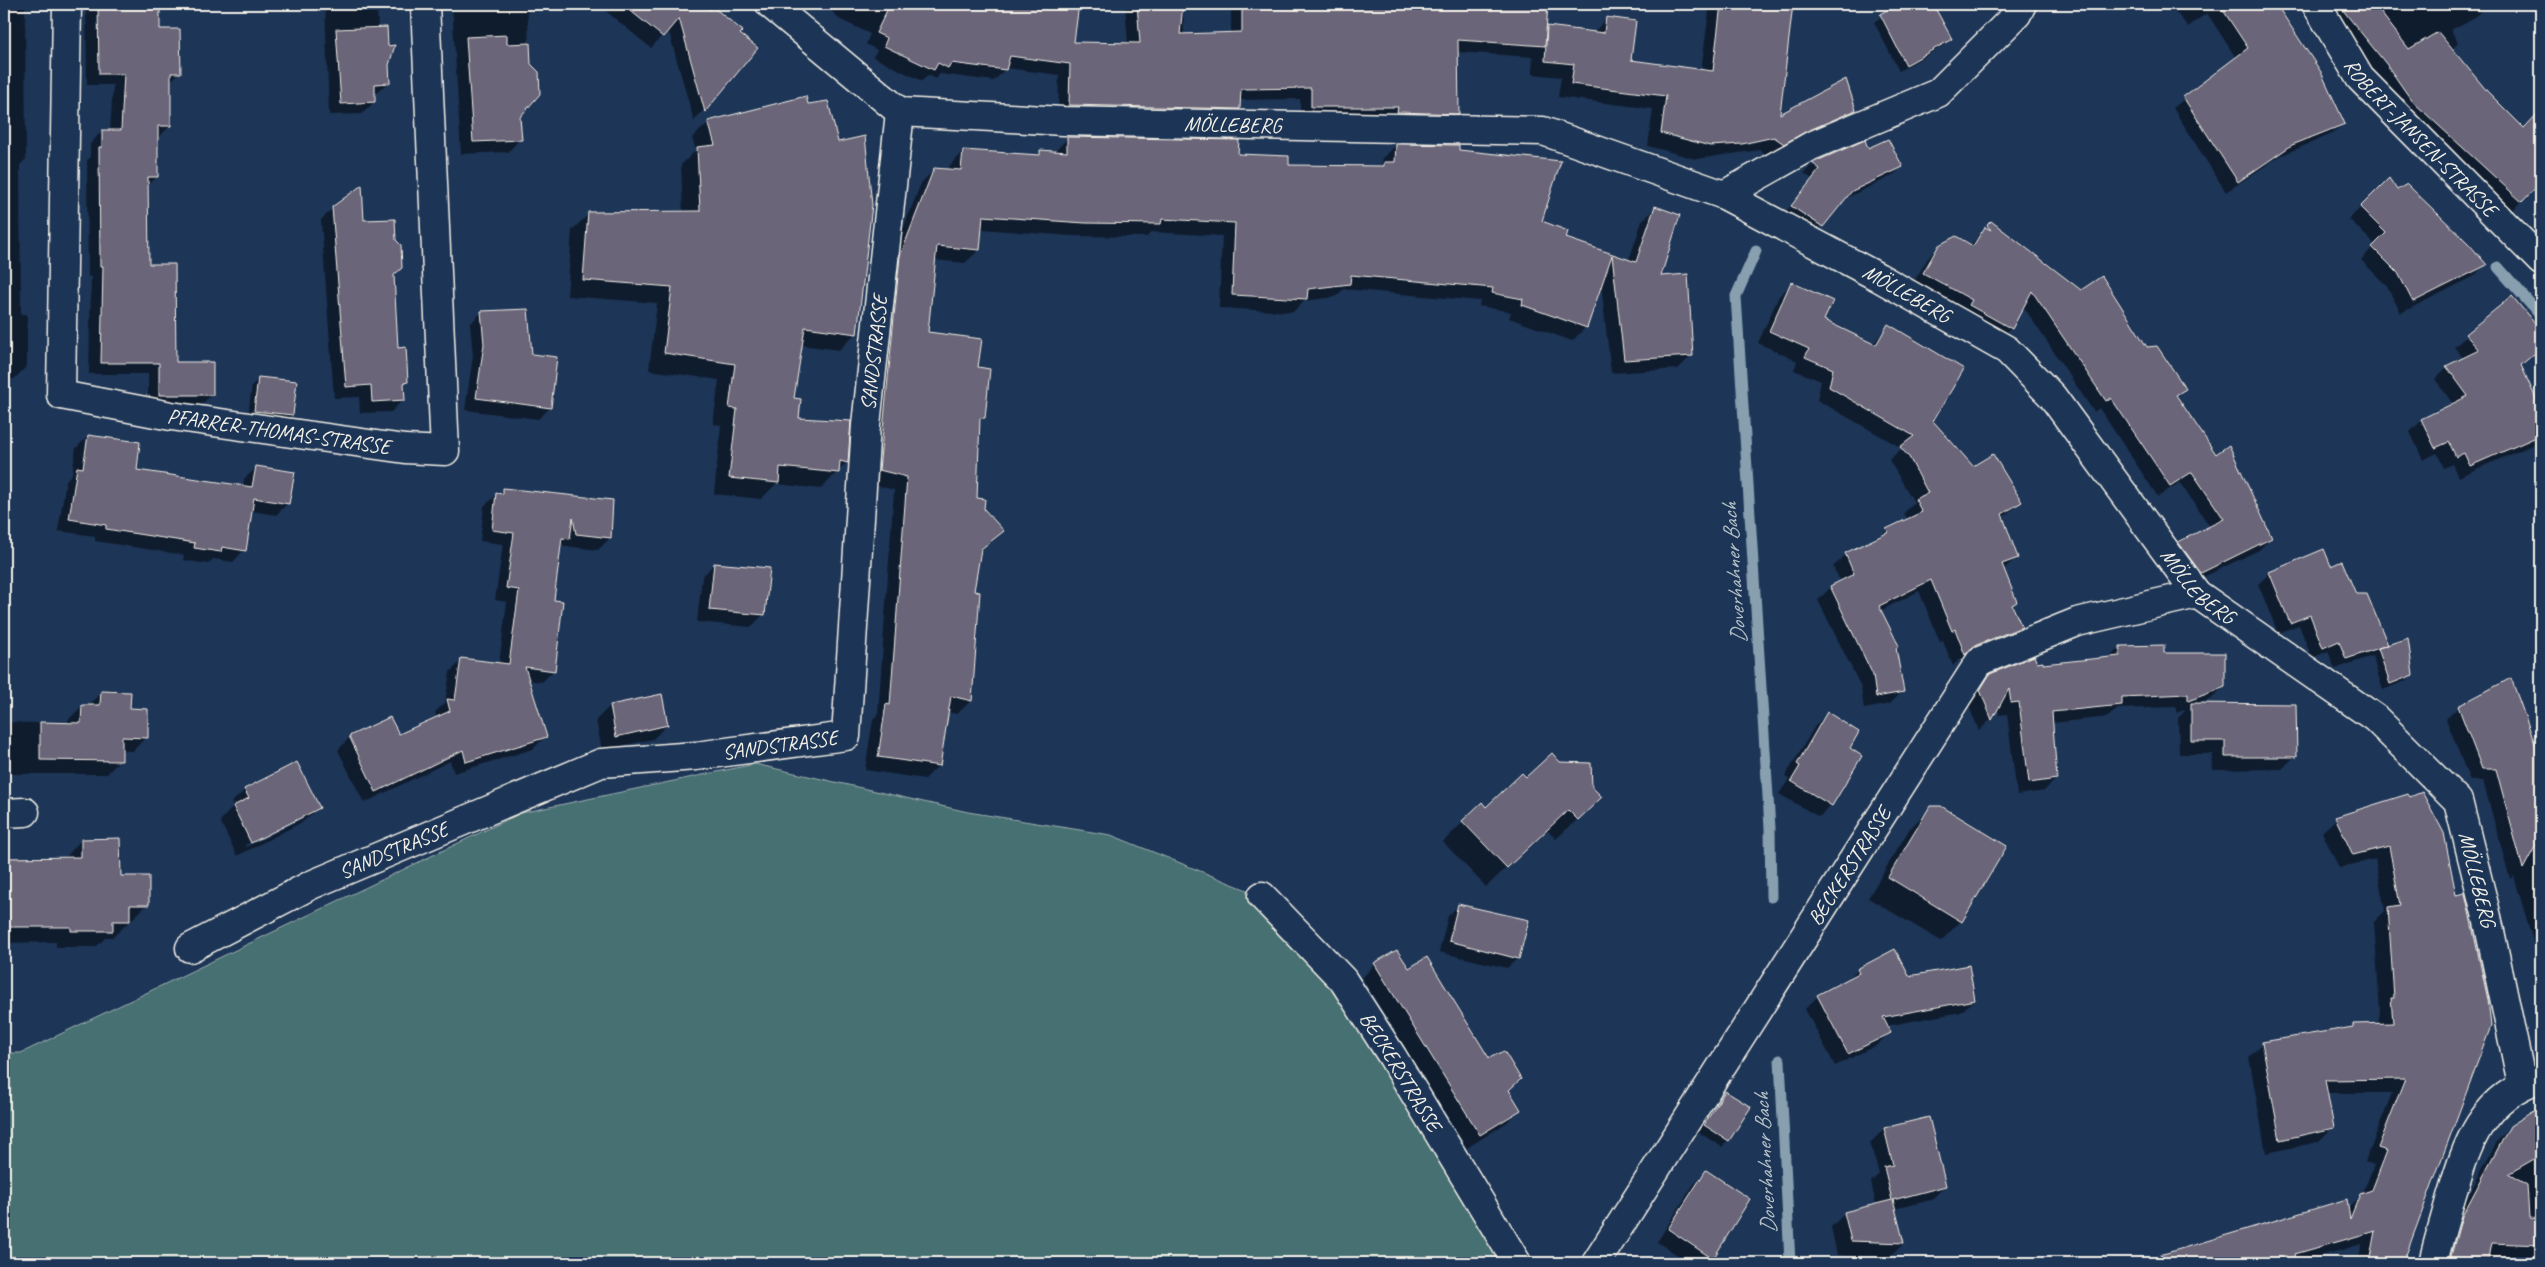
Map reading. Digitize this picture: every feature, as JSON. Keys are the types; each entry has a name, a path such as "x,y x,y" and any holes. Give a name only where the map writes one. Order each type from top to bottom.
{"street":[{"name":"PFARRER-THOMAS-STRASSE","path":"67,4 61,395 210,421 405,449 445,451 425,4"},
{"path":"770,4 900,112"},
{"path":"1724,195 1811,146 1938,93 2017,14 2022,4"},
{"name":"ROBERT-JANSEN-STRASSE","path":"2316,4 2360,78 2541,261"},
{"name":"MÖLLEBERG","path":"900,112 1063,121 1544,131 1724,195 2008,350 2052,396 2197,594 2375,718 2458,801 2531,1081"},
{"name":"SANDSTRASSE","path":"190,948 311,885 601,763 696,756 846,736 866,425 900,112"},
{"name":"BECKERSTRASSE","path":"1596,1263 1980,661 2077,622 2197,594"},
{"name":"BECKERSTRASSE","path":"1262,896 1343,980 1392,1056 1517,1263"},
{"path":"2433,1263 2465,1150 2486,1117 2502,1098 2531,1081"}],"green space":[{"path":"755,764 968,812 1111,835 1262,896 1343,980 1516,1263 4,1263 4,1053 21,1053 521,813"}],"building":[{"path":"98,4 160,4 160,29 180,29 181,73 171,73 171,126 158,126 158,177 148,177 149,264 175,264 176,362 213,362 213,395 159,395 159,363 101,363 103,266 100,266 99,147 102,147 102,130 121,130 124,74 99,74"},
{"path":"622,4 703,4 710,10 713,7 743,31 740,34 758,48 705,112 679,18 663,37"},
{"path":"890,4 1079,4 1074,42 1140,43 1137,4 1183,4 1180,34 1242,32 1242,4 1548,4 1545,46 1458,40 1459,114 1397,112 1398,107 1311,107 1311,88 1241,89 1240,109 1069,105 1070,64 1010,56 1006,70 951,63 948,68 938,63 934,70 884,46 887,38 876,33"},
{"path":"1721,4 1793,4 1780,114 1846,79 1856,110 1805,132 1784,144 1774,137 1742,144 1710,146 1661,133 1666,96 1571,84 1574,64 1545,61 1547,26 1604,33 1606,17 1636,21 1631,60 1713,71"},
{"path":"1897,4 1933,4 1952,39 1906,65 1880,14"},
{"path":"2219,4 2276,4 2321,72 2345,124 2292,145 2238,182 2183,97 2248,48"},
{"path":"2338,4 2374,4 2409,49 2438,32 2487,91 2524,128 2541,110 2541,182 2522,202 2412,101 2387,65"},
{"path":"387,27 388,46 395,45 389,65 390,83 375,84 375,102 341,104 336,29"},
{"path":"507,35 507,44 530,43 531,64 539,72 540,94 520,117 522,140 473,142 466,37"},
{"path":"806,96 808,104 828,101 838,142 865,136 872,205 857,334 805,327 794,398 801,399 799,418 851,421 848,463 840,461 839,473 780,467 779,483 729,478 737,409 729,408 735,364 664,353 672,287 583,280 588,212 700,211 697,147 715,145 708,121"},
{"path":"1067,137 1239,140 1238,154 1289,156 1289,165 1384,166 1384,162 1395,162 1396,144 1459,145 1459,150 1561,161 1542,221 1568,231 1566,238 1636,262 1655,206 1680,215 1661,276 1688,274 1693,356 1624,360 1612,255 1587,328 1522,305 1523,299 1492,293 1493,288 1351,275 1350,284 1308,289 1307,299 1232,295 1235,223 1162,219 1161,224 1085,223 983,216 980,250 937,246 928,332 982,339 978,367 990,369 985,418 980,418 977,498 985,499 984,509 1004,531 981,549 974,591 980,592 972,701 951,696 940,766 878,757 886,704 890,705 907,477 879,470 900,256 934,168 961,170 963,150 1040,155 1040,150 1067,152"},
{"path":"1888,139 1903,167 1852,191 1823,227 1791,206 1820,169 1812,163 1865,140 1868,148"},
{"path":"2389,178 2397,190 2407,184 2469,244 2487,265 2413,302 2398,273 2372,247 2386,233 2360,207"},
{"path":"362,185 364,220 395,219 396,240 401,245 402,268 394,275 398,348 406,347 408,382 404,383 405,400 372,402 371,385 346,387 332,207"},
{"path":"1991,221 2081,290 2102,276 2147,347 2157,346 2186,389 2176,395 2216,454 2229,445 2272,538 2201,573 2178,542 2224,519 2192,472 2170,486 2111,398 2106,401 2032,291 2012,329 1969,305 1972,300 1923,273 1939,245 1956,236 1973,246 1985,227 1991,230 1987,225"},
{"path":"1791,282 1833,301 1824,320 1876,345 1888,324 1964,369 1933,421 1973,466 1993,454 2022,502 2002,514 2018,558 2002,564 2017,602 2012,605 2022,627 1974,646 1965,655 1955,629 1952,631 1931,580 1879,606 1899,646 1896,648 1904,692 1876,697 1873,675 1830,586 1854,574 1845,553 1889,532 1886,529 1922,512 1915,499 1928,493 1909,457 1900,447 1914,436 1829,387 1833,369 1805,357 1809,349 1769,331"},
{"path":"2512,296 2541,331 2541,348 2521,365 2541,410 2541,435 2470,466 2464,453 2456,457 2449,442 2435,448 2421,419 2468,396 2446,366 2479,350 2465,334"},
{"path":"528,309 532,354 557,357 551,408 476,398 484,344 481,311"},
{"path":"258,377 297,381 293,415 254,411"},
{"path":"88,435 140,442 137,470 252,487 256,466 295,472 289,504 254,498 246,551 222,547 221,552 194,548 195,543 106,529 106,525 69,519 77,467 83,468"},
{"path":"503,488 613,500 611,538 576,534 573,518 570,539 562,538 554,600 563,601 555,671 525,667 547,737 466,762 463,750 376,792 349,736 390,717 399,734 450,711 447,699 455,700 461,658 509,664 519,590 506,588 514,533 492,530 496,493 503,494"},
{"path":"2324,549 2331,566 2342,561 2356,594 2367,594 2388,645 2346,659 2339,641 2323,648 2310,615 2290,623 2269,572"},
{"path":"714,563 770,568 765,615 709,610"},
{"path":"2408,638 2413,675 2390,684 2378,648"},
{"path":"2164,645 2164,653 2225,653 2225,687 2188,701 2188,694 2122,697 2122,705 2052,712 2057,779 2029,783 2019,702 2011,703 2009,689 1992,720 1980,690 1990,674 2034,656 2037,663 2043,662 2043,664 2120,656 2120,646"},
{"path":"2511,678 2541,760 2541,836 2523,869 2496,769 2482,769 2458,706"},
{"path":"101,691 131,692 130,708 148,709 148,738 122,737 122,761 40,760 40,722 81,723 82,705 100,705"},
{"path":"662,694 668,725 616,737 610,705"},
{"path":"2191,703 2296,704 2297,757 2225,757 2225,741 2191,741"},
{"path":"1827,712 1859,732 1850,748 1862,756 1832,806 1791,781 1800,766 1797,764"},
{"path":"1552,753 1560,762 1591,763 1592,787 1602,797 1578,820 1568,810 1507,868 1462,821 1482,802 1486,807 1522,773 1526,777"},
{"path":"297,762 320,808 251,843 233,806 249,798 244,789"},
{"path":"2422,792 2444,833 2456,895 2465,893 2488,1000 2491,1026 2403,1263 2369,1263 2375,1231 2295,1254 2296,1258 2278,1263 2161,1263 2160,1255 2347,1199 2350,1219 2360,1194 2372,1190 2387,1151 2378,1148 2405,1079 2325,1080 2334,1128 2280,1140 2262,1042 2353,1027 2353,1024 2393,1023 2391,998 2394,998 2388,907 2400,905 2389,846 2353,855 2335,817 2408,794 2410,797"},
{"path":"1930,806 1941,806 2007,846 1962,922 1888,877"},
{"path":"120,838 121,876 149,876 149,905 130,905 130,921 113,921 113,931 71,931 71,927 4,927 4,858 81,857 81,839"},
{"path":"1458,904 1529,920 1519,959 1449,941"},
{"path":"1895,949 1909,976 1969,965 1975,1000 1883,1017 1891,1033 1848,1054 1817,995 1859,973 1857,969"},
{"path":"1397,950 1409,968 1427,957 1489,1058 1504,1051 1521,1079 1509,1090 1521,1110 1480,1135 1374,963"},
{"path":"1725,1091 1751,1107 1729,1141 1704,1125"},
{"path":"2541,1106 2541,1155 2508,1174 2527,1185 2529,1218 2541,1219 2541,1245 2492,1243 2488,1263 2449,1263 2462,1216 2510,1126"},
{"path":"1929,1117 1946,1186 1893,1200 1904,1243 1851,1241 1844,1212 1892,1200 1884,1167 1893,1165 1884,1128"},
{"path":"1706,1170 1750,1199 1713,1259 1668,1229"}],"waterway":[{"name":"Doverhahner Bach","path":"1756,251 1736,296 1770,828 1771,897"},
{"path":"2498,267 2541,316"},
{"name":"Doverhahner Bach","path":"1780,1060 1790,1263"}]}
